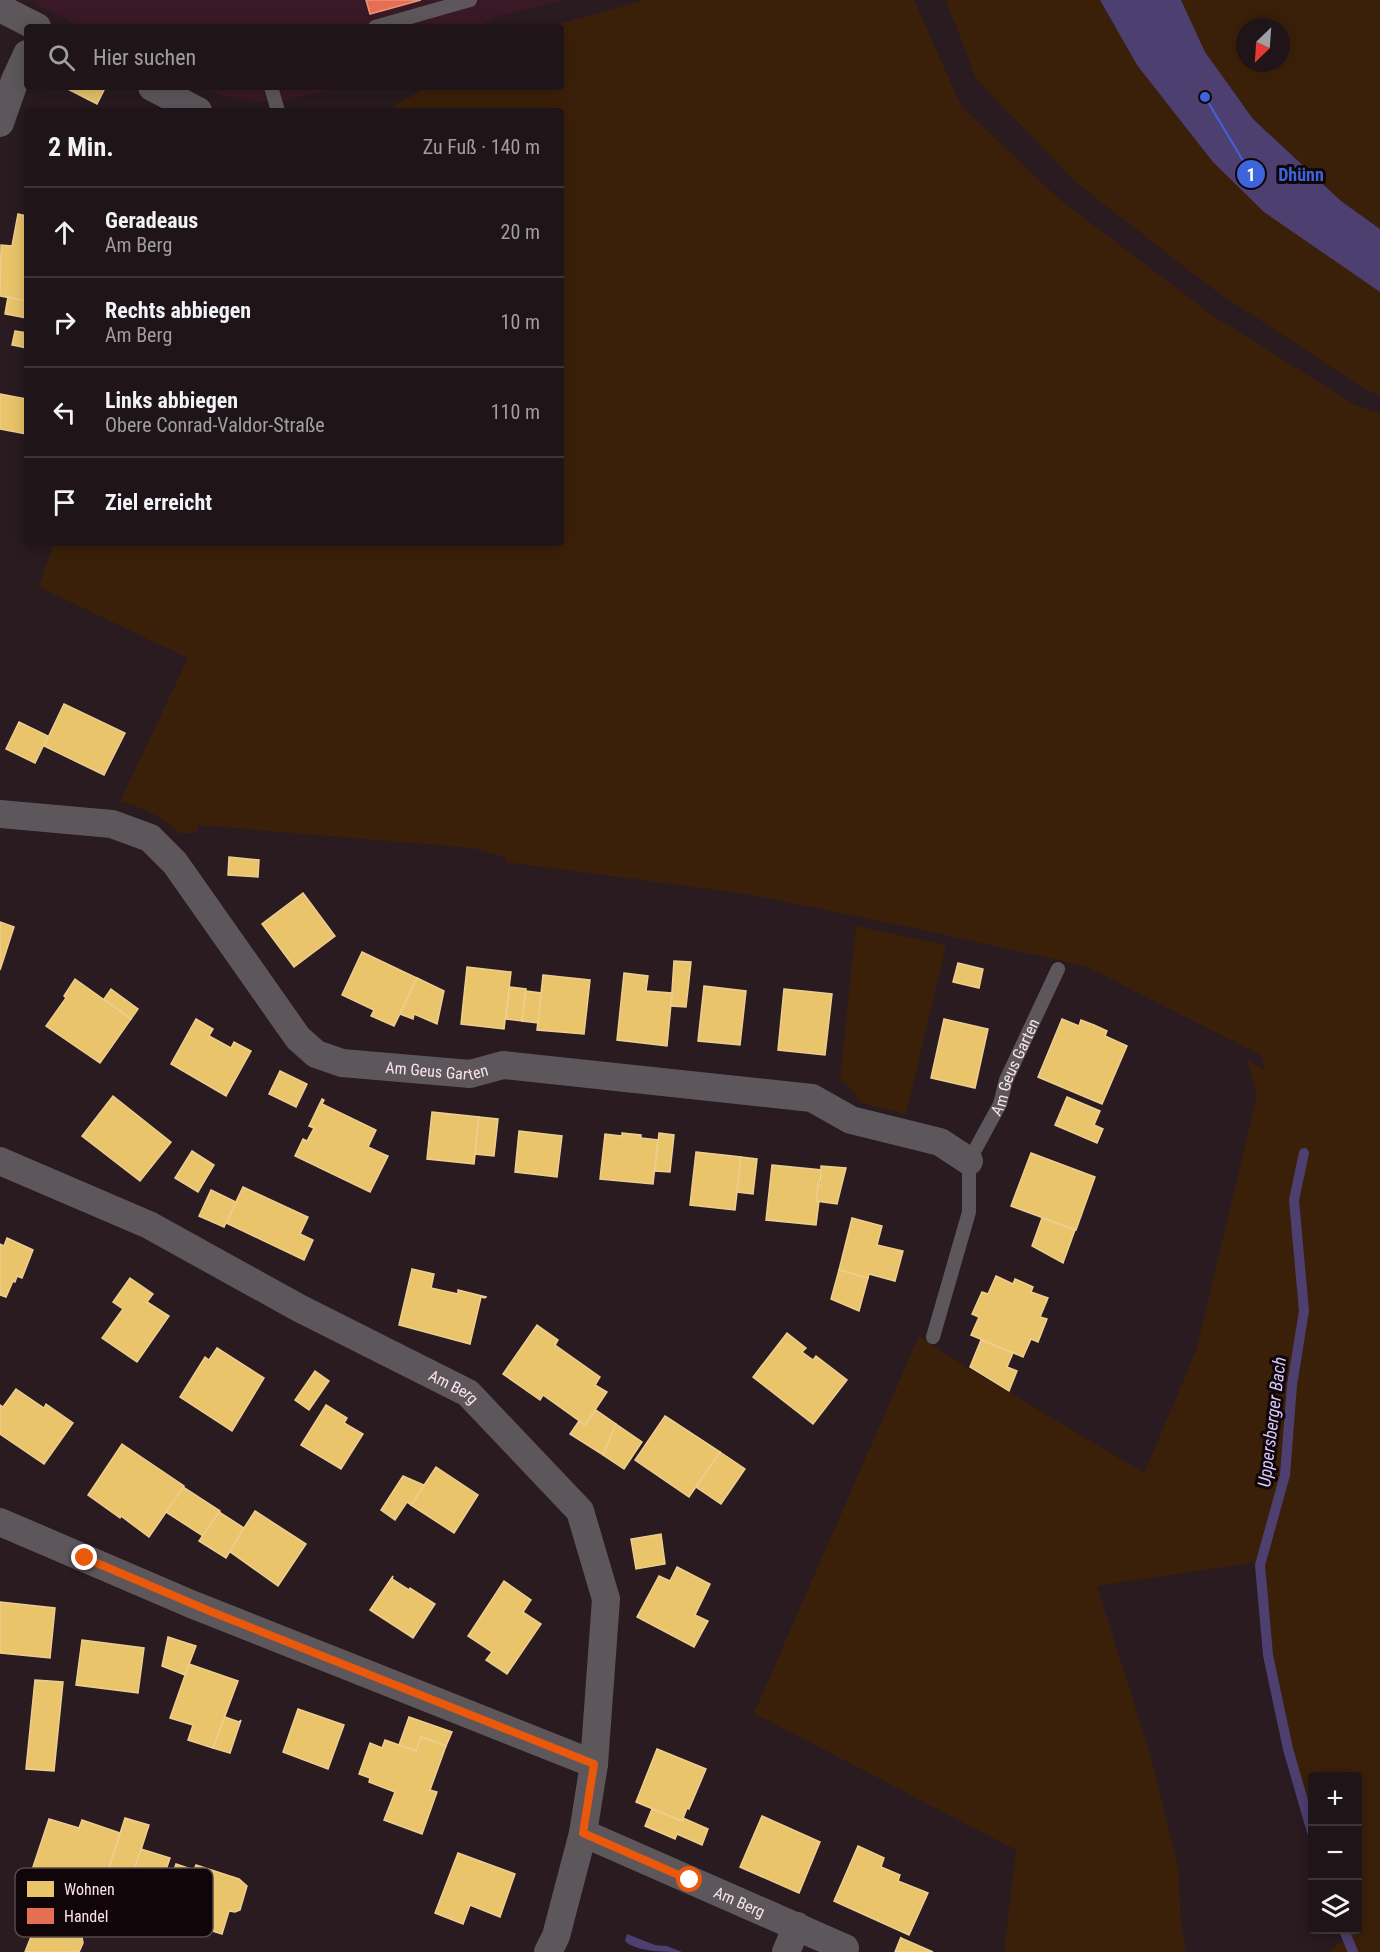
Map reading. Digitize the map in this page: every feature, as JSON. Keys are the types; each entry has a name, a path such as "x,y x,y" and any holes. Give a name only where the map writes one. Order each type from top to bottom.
{"street":[{"path":"0,8 31,24"},
{"path":"0,123 24,60"},
{"path":"158,90 192,108"},
{"name":"Am Geus Garten","path":"0,814 112,824 150,838 175,863 298,1038 316,1054 342,1063 470,1074 503,1065 812,1098 851,1120 940,1142 969,1161"},
{"name":"Am Berg","path":"0,1161 149,1225 299,1308 468,1393 580,1511 606,1599 594,1764 583,1833 556,1936 548,1952"},
{"path":"0,1522 191,1604 594,1764"},
{"name":"Am Berg","path":"583,1833 791,1939 845,1948"}],"lane":[{"path":"386,24 470,0"},
{"path":"272,90 277,108"},
{"name":"Am Geus Garten","path":"933,1337 969,1212 969,1161 1000,1104 1006,1080 1058,969"}],"shaded area":[{"path":"27,0 563,0 493,18 484,24 75,24"},
{"path":"645,0 914,0 961,106 1059,199 1212,315 1353,404 1380,414 1380,1952 1328,1952 1352,1934 1362,1934 1362,1772 1308,1772 1308,1806 1268,1671 1257,1562 1097,1586 1151,1757 1178,1867 1181,1924 1186,1952 1004,1952 1016,1850 754,1713 919,1336 943,1353 1144,1473 1196,1351 1257,1096 1247,1060 1265,1070 1261,1055 1085,966 747,894 506,862 505,857 472,848 198,825 197,833 179,833 152,813 120,801 188,658 39,587 53,546 564,546 564,108 390,108 423,90 564,90 564,24 559,24"},
{"path":"946,0 1100,0 1137,65 1380,292 1380,396 1367,390 1217,292 1077,183 976,79"},
{"path":"1100,0 1181,0 1205,52 1253,119 1341,201 1380,229 1380,292 1264,212 1213,162 1137,65"},
{"path":"1181,0 1380,0 1380,229 1341,201 1253,119 1205,52"},
{"path":"207,90 331,90 289,100 264,102 225,97"},
{"path":"856,926 946,945 906,1114 862,1103 845,1082 840,1081"},
{"path":"627,1934 682,1952 651,1951 636,1947 625,1941"}],"building: Wohnen":[{"path":"70,90 104,90 97,104"},
{"path":"18,214 24,215 24,300 0,296 1,245 12,246"},
{"path":"8,297 24,300 24,317 5,314"},
{"path":"15,331 24,332 24,347 12,345"},
{"path":"0,394 24,398 24,433 0,429"},
{"path":"64,704 125,733 104,775 44,746"},
{"path":"19,722 48,736 35,763 6,749"},
{"path":"229,857 259,860 258,877 228,875"},
{"path":"303,893 335,936 294,967 262,924"},
{"path":"0,922 14,927 0,970"},
{"path":"362,952 417,978 394,1026 371,1016 374,1010 342,995"},
{"path":"674,961 691,962 686,1007 671,1006"},
{"path":"958,963 983,969 979,988 953,982"},
{"path":"467,967 511,972 504,1029 461,1024"},
{"path":"624,973 648,976 646,991 672,993 667,1046 617,1040"},
{"path":"543,975 590,980 584,1034 537,1030"},
{"path":"417,978 444,991 437,1024 414,1014 413,1019 400,1014"},
{"path":"75,979 131,1019 100,1063 46,1026 66,998 64,996"},
{"path":"704,986 746,991 740,1045 698,1041"},
{"path":"510,987 526,989 522,1021 506,1019"},
{"path":"111,989 138,1009 131,1019 104,999"},
{"path":"784,989 832,994 825,1055 778,1050"},
{"path":"526,991 541,993 538,1023 522,1021"},
{"path":"196,1019 213,1029 209,1036 231,1048 234,1042 251,1051 226,1096 171,1064"},
{"path":"944,1019 988,1029 975,1088 931,1078"},
{"path":"1062,1019 1079,1026 1081,1020 1094,1025 1107,1031 1105,1036 1127,1046 1102,1104 1038,1077"},
{"path":"280,1071 307,1084 296,1107 269,1094"},
{"path":"113,1096 171,1142 140,1181 82,1136"},
{"path":"1067,1097 1100,1111 1094,1125 1103,1129 1097,1143 1055,1125"},
{"path":"322,1099 324,1100 322,1104 376,1130 368,1147 388,1156 370,1192 295,1156 303,1139 307,1141 314,1128 309,1126"},
{"path":"432,1112 479,1117 474,1164 427,1159"},
{"path":"479,1117 498,1119 494,1156 475,1154"},
{"path":"519,1131 562,1136 557,1177 515,1172"},
{"path":"622,1133 658,1140 653,1184 600,1179 605,1134 622,1136"},
{"path":"659,1133 674,1135 670,1172 655,1171"},
{"path":"192,1151 214,1165 198,1192 175,1178"},
{"path":"696,1152 741,1157 735,1210 690,1205"},
{"path":"1031,1153 1095,1177 1076,1230 1011,1206"},
{"path":"741,1157 757,1159 753,1194 737,1192"},
{"path":"772,1165 822,1170 816,1201 819,1201 816,1225 766,1220"},
{"path":"821,1166 846,1168 837,1204 816,1201 818,1185 821,1185"},
{"path":"243,1187 308,1217 300,1234 313,1240 304,1260 226,1223"},
{"path":"211,1190 236,1202 224,1227 199,1216"},
{"path":"852,1218 882,1226 877,1245 903,1251 895,1281 869,1274 868,1278 839,1270"},
{"path":"1042,1218 1075,1230 1063,1263 1032,1246"},
{"path":"7,1238 33,1250 22,1278 17,1276 6,1297 0,1295 0,1244 4,1246"},
{"path":"412,1269 434,1274 431,1288 458,1294 458,1290 486,1297 481,1297 470,1344 399,1325"},
{"path":"839,1270 868,1278 859,1311 831,1299"},
{"path":"996,1276 1013,1284 1015,1279 1033,1287 1031,1292 1048,1298 1040,1317 1047,1319 1038,1342 1031,1339 1023,1357 971,1335 979,1317 972,1314 982,1292 988,1294"},
{"path":"130,1278 153,1294 147,1302 169,1316 137,1362 102,1338 123,1309 113,1302"},
{"path":"537,1325 558,1340 555,1345 600,1377 595,1385 607,1392 585,1425 543,1395 540,1400 503,1374"},
{"path":"787,1333 806,1348 802,1352 813,1360 816,1356 847,1380 813,1424 753,1377"},
{"path":"981,1340 1013,1353 1007,1367 1017,1371 1009,1391 970,1367"},
{"path":"217,1348 264,1378 232,1431 180,1397 205,1357 209,1360"},
{"path":"315,1371 329,1381 309,1410 295,1400"},
{"path":"16,1389 44,1408 46,1404 73,1423 44,1464 0,1434 0,1405 3,1407"},
{"path":"326,1405 347,1418 344,1423 363,1434 341,1469 301,1445"},
{"path":"596,1410 616,1424 603,1455 570,1434 579,1421 585,1425"},
{"path":"665,1416 720,1452 689,1497 635,1460"},
{"path":"616,1424 642,1442 624,1469 603,1455"},
{"path":"122,1444 184,1486 149,1537 88,1495"},
{"path":"720,1452 745,1469 721,1504 696,1487"},
{"path":"436,1467 478,1495 454,1533 411,1505"},
{"path":"403,1476 424,1485 411,1505 407,1502 395,1520 381,1510"},
{"path":"183,1487 220,1511 203,1536 166,1512"},
{"path":"255,1511 306,1544 278,1586 229,1551"},
{"path":"219,1512 244,1528 226,1558 199,1541"},
{"path":"661,1534 665,1564 636,1569 631,1539"},
{"path":"677,1567 710,1584 695,1615 708,1621 694,1647 637,1617 659,1576 670,1581"},
{"path":"393,1576 392,1579 435,1604 413,1638 370,1610"},
{"path":"504,1581 531,1600 523,1612 541,1624 507,1674 486,1660 492,1652 468,1636"},
{"path":"0,1602 55,1608 50,1658 0,1653"},
{"path":"168,1637 196,1646 185,1675 162,1666"},
{"path":"82,1640 144,1648 138,1693 76,1685"},
{"path":"189,1664 238,1681 213,1748 188,1740 193,1725 170,1718"},
{"path":"35,1680 63,1682 54,1771 26,1769"},
{"path":"298,1709 344,1725 328,1769 283,1752"},
{"path":"225,1717 239,1722 241,1720 230,1753 213,1748"},
{"path":"409,1717 452,1732 446,1746 421,1737 416,1751 399,1745"},
{"path":"421,1737 446,1746 430,1790 437,1792 422,1834 384,1820 395,1792 369,1782 370,1778 359,1774 370,1743 382,1748 385,1740 416,1751"},
{"path":"657,1749 706,1769 682,1821 636,1802"},
{"path":"652,1809 682,1821 683,1818 708,1829 702,1845 677,1834 675,1839 645,1826"},
{"path":"762,1816 820,1842 799,1893 740,1867"},
{"path":"125,1818 149,1825 135,1868 109,1868"},
{"path":"49,1819 79,1828 82,1820 120,1833 109,1868 33,1868"},
{"path":"858,1846 884,1858 881,1867 900,1875 898,1881 928,1893 909,1935 834,1901"},
{"path":"141,1849 170,1858 167,1868 135,1868"},
{"path":"458,1853 515,1874 500,1917 470,1905 463,1924 435,1913"},
{"path":"176,1864 188,1868 175,1868"},
{"path":"213,1871 239,1879 247,1886 240,1910 229,1911 222,1934 213,1931"},
{"path":"31,1937 82,1937 83,1943 79,1952 25,1952"},
{"path":"901,1938 933,1952 895,1952"}],"building: Handel":[{"path":"366,0 421,0 370,14"}],"waterway":[{"name":"Uppersberger Bach","path":"1304,1153 1294,1200 1304,1311 1292,1385 1285,1475 1260,1565 1268,1655 1288,1749 1310,1826"},
{"name":"Uppersberger Bach","path":"1346,1934 1353,1952"}],"place":[{"name":"Dhünn","path":"1205,97"}],"route":[{"path":"85,1558 212,1612 594,1764 583,1833 690,1880"}]}
